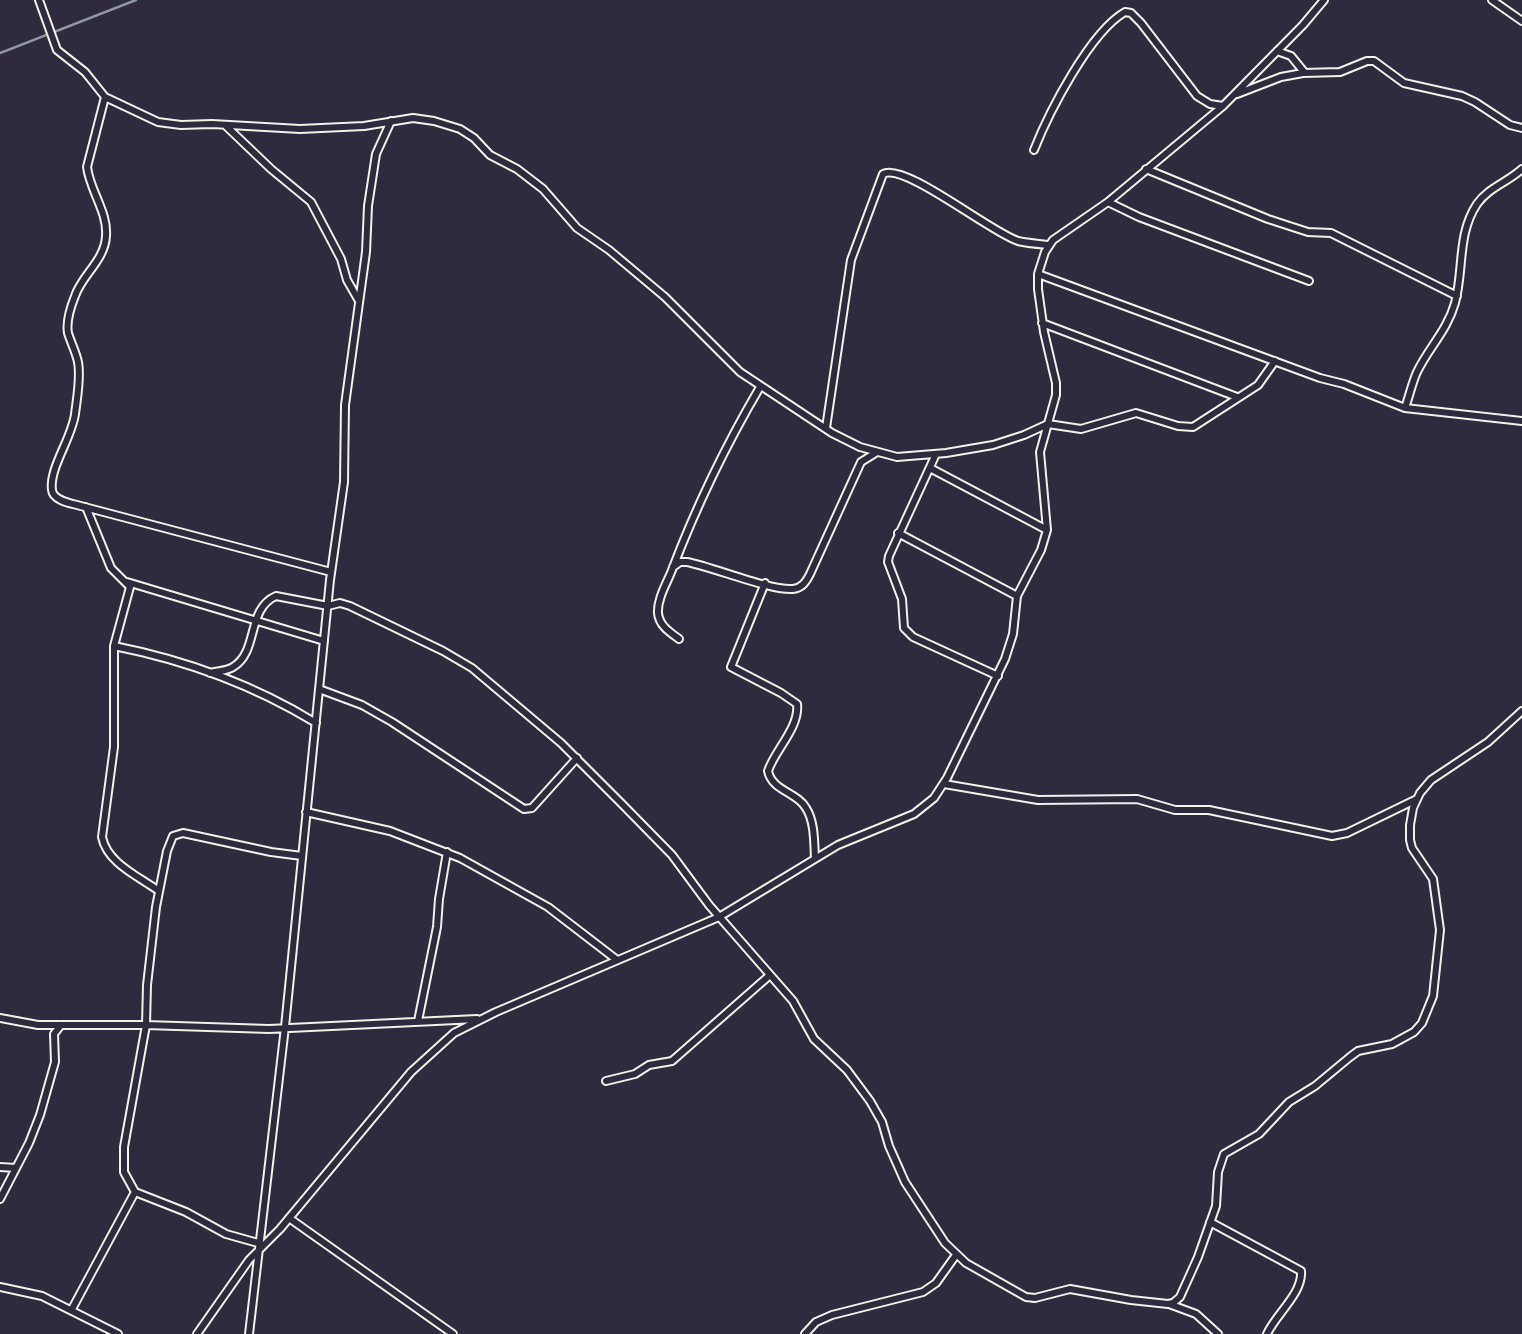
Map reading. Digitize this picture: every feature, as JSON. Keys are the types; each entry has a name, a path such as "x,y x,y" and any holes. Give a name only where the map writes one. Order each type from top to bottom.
{"street":[{"path":"39,0 57,50 85,72 104,97 158,122 181,126 225,125 300,129 364,126 391,121 420,119 460,129 474,138 490,155 517,169 550,196 577,228 651,284 740,372 760,387 852,444 877,452 897,457 936,454 993,445 1024,435 1048,424 1081,428 1136,413 1178,426 1193,427 1258,385 1275,361"},
{"path":"197,1334 258,1247 289,1218 411,1072 454,1033 483,1018 719,917 815,858 866,832 914,814 930,802 944,784 1006,659 1012,634 1017,596 1041,550 1047,530 1040,452 1054,407 1056,383 1042,323 1038,274 1048,245 1108,202 1223,106 1324,0"},
{"path":"1492,0 1522,21"},
{"path":"1034,150 1054,103 1067,83 1104,32 1125,12 1131,13 1141,23 1197,96 1210,104 1223,106"},
{"path":"1277,51 1291,56 1304,72"},
{"path":"1236,94 1272,79 1304,72 1340,72 1367,61 1374,61 1404,83 1462,96 1510,124 1522,128"},
{"path":"104,97 87,167 88,178 104,220 106,241 99,258 79,286 68,322 69,335 78,362 79,374 74,418 53,478 52,491 54,496 86,508 331,572"},
{"path":"249,1334 285,1027 331,572 344,482 345,405 366,252 366,218 371,183 380,143 391,121"},
{"path":"225,125 271,169 310,202 341,259 347,280 359,302"},
{"path":"1146,169 1268,219 1308,232 1330,233 1457,296"},
{"path":"1405,408 1416,374 1443,334 1457,296 1461,243 1474,209 1483,197 1522,169"},
{"path":"826,428 851,260 883,174 891,171 910,178 994,230 1018,240 1048,245"},
{"path":"1108,202 1139,217 1309,281"},
{"path":"1038,274 1275,361 1344,384 1405,408 1522,421"},
{"path":"1042,323 1237,397"},
{"path":"679,639 665,629 658,613 673,567 708,486 760,387"},
{"path":"673,567 680,562 687,562 792,589 802,586 861,462 877,452"},
{"path":"936,454 898,533 888,562 902,600 902,620 906,631 912,637 998,676"},
{"path":"930,468 1047,530"},
{"path":"86,508 107,560 116,575 127,582 324,641"},
{"path":"898,533 1017,596"},
{"path":"127,582 130,592 114,646 114,747 102,837 104,848 118,863 159,891"},
{"path":"765,583 731,667 781,693 797,704 797,712 792,725 768,771 771,780 805,806 812,828 815,858"},
{"path":"210,673 233,667 239,662 247,650 256,620 265,602 276,596 328,606 340,603 350,606 443,651 472,668 506,695 577,758 672,855 719,917 799,1010 814,1039 847,1070 876,1110 889,1146 910,1191 934,1228 956,1255 966,1263 1026,1297 1034,1298 1070,1289 1131,1300 1168,1304 1196,1314 1218,1334"},
{"path":"114,646 177,660 283,702 316,723"},
{"path":"319,689 362,705 392,722 524,809 532,808 577,758"},
{"path":"1168,1304 1180,1296 1216,1206 1218,1172 1224,1154 1258,1134 1289,1102 1315,1086 1358,1051 1392,1044 1414,1032 1428,1012 1433,996 1440,930 1433,879 1412,848 1410,840 1411,815 1417,799 1431,780 1488,742 1522,711"},
{"path":"944,784 1038,800 1137,799 1175,810 1209,810 1332,836 1347,833 1417,799"},
{"path":"306,812 390,831 447,852 484,870 515,890 548,907 617,960"},
{"path":"258,1247 226,1234 186,1212 135,1192 124,1172 124,1147 146,1025 148,970 159,891 167,851 173,836 179,833 302,856"},
{"path":"418,1022 438,926 439,899 447,852"},
{"path":"606,1081 635,1074 649,1066 672,1061 770,975"},
{"path":"0,1018 38,1025 146,1025 260,1029 362,1026 483,1018"},
{"path":"0,1199 35,1131 55,1062 54,1034 61,1025"},
{"path":"0,1167 16,1168"},
{"path":"72,1309 135,1192"},
{"path":"289,1218 453,1334"},
{"path":"1210,1222 1302,1271 1299,1284 1292,1297 1267,1334"},
{"path":"805,1334 816,1322 832,1315 924,1292 936,1283 956,1255"},
{"path":"0,1288 30,1292 72,1309 118,1334"}],"waterway":[{"path":"0,53 136,0"}]}
